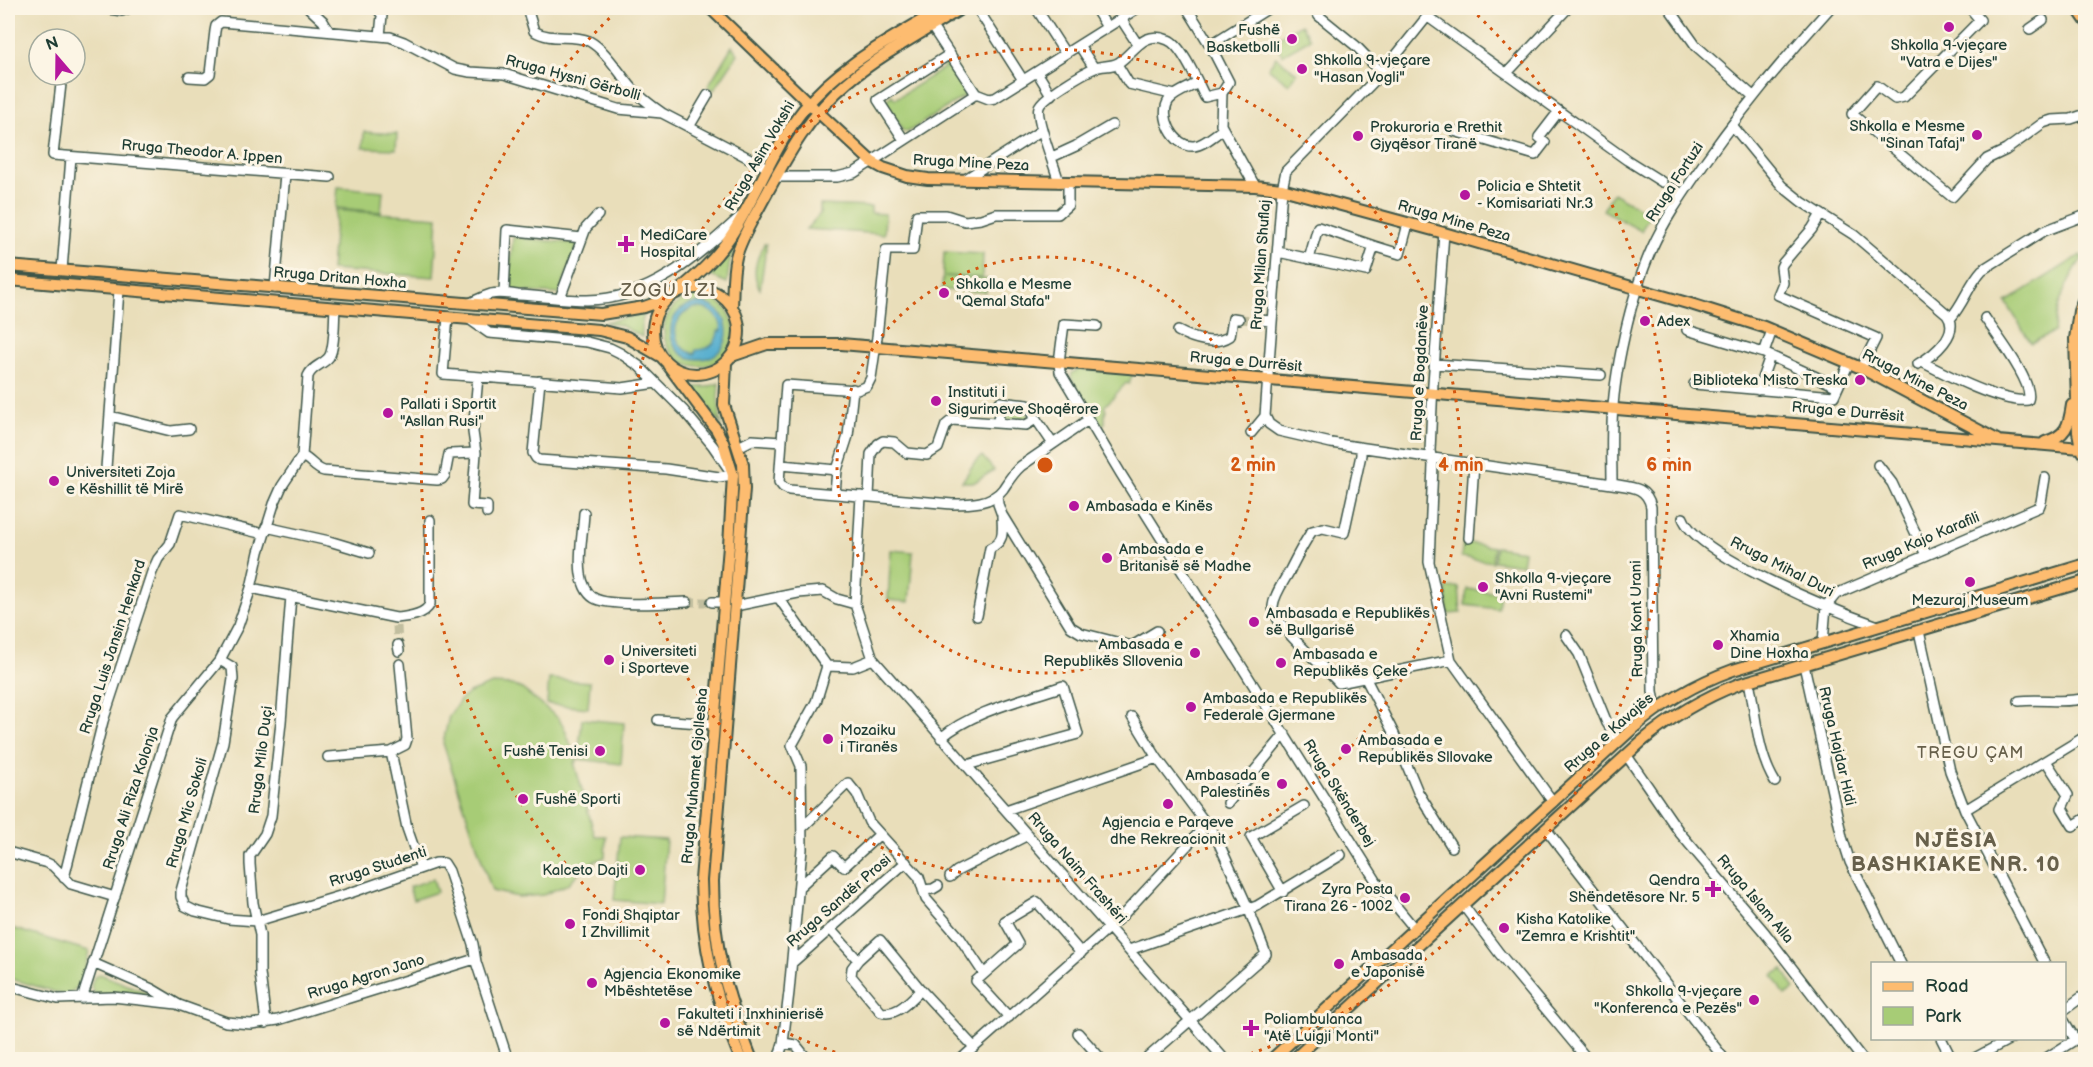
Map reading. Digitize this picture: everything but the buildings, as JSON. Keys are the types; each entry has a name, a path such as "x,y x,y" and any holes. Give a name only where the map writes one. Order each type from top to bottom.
{"main road":[{"name":"Rruga Mine Peza","path":"710,8 818,112 873,162 883,168 907,176 964,180 1255,186 1282,189 1444,233 1708,309 1772,330 1907,386 1954,417 1997,440"},
{"name":"Rruga Asim Vokshi","path":"672,296 720,251 744,213 790,128 809,103 843,70 943,8"},
{"name":"Rruga Asim Vokshi","path":"732,307 736,256 744,236 800,135 835,93 858,74 962,8"},
{"path":"2077,8 2085,21"},
{"path":"791,85 813,89 827,84"},
{"name":"Rruga Dritan Hoxha","path":"8,266 602,314 644,307 672,296"},
{"name":"Rruga Dritan Hoxha","path":"8,280 599,330 627,337 664,361"},
{"path":"696,288 707,289 717,293 732,307 740,326 737,347 729,359 708,373 697,375 677,371 664,361 655,347 653,326 660,306 672,296 696,288"},
{"path":"2083,452 2075,385 2076,325 2085,292"},
{"name":"Rruga e Durrësit","path":"729,359 761,346 780,343 876,346 1997,440 2039,444 2083,452"},
{"name":"Rruga Muhamet Gjollesha","path":"729,359 724,405 727,420 738,447 744,489 714,724 701,880 702,923 716,994 741,1059"},
{"name":"Rruga Muhamet Gjollesha","path":"664,361 716,429 734,475 730,604 713,881 713,921 724,979 752,1059"},
{"path":"2039,444 2057,438 2064,432 2070,416 2075,385"},
{"path":"1946,436 1957,430 1954,417"},
{"name":"Rruga e Kavajës","path":"1271,1059 1619,741 1656,709 1675,697 1715,676 2085,564"},
{"name":"Rruga e Kavajës","path":"1293,1059 1664,723 1707,698 1749,681 2085,581"},
{"path":"1878,626 1882,641"},
{"path":"1656,709 1664,723"},
{"path":"1338,998 1340,1007 1348,1009"},
{"path":"1321,1013 1329,1017 1331,1025"}],"street":[{"path":"103,8 122,11 130,8"},
{"path":"309,8 323,21 329,31"},
{"path":"377,8 382,15 380,36"},
{"path":"527,8 534,31 547,37 574,38 590,42 603,53 636,93 662,113"},
{"path":"977,8 1023,80"},
{"path":"1036,8 1065,53"},
{"path":"1095,8 1107,27"},
{"path":"932,27 976,94 989,99 995,98 1138,8"},
{"path":"1187,8 1229,82 1222,93 1222,130 1255,186"},
{"path":"1314,8 1382,73"},
{"name":"Rruga Milan Shuflaj","path":"1267,379 1282,189 1286,171 1382,73 1434,8"},
{"path":"1507,73 1568,8"},
{"path":"1669,8 1696,46 1753,96"},
{"name":"Rruga Fortuzi","path":"1613,408 1621,355 1638,290 1655,242 1682,194 1731,125 1753,96 1830,8"},
{"path":"1970,8 1980,20 1904,97 1895,99 1877,86 1852,114 1952,197 1987,159 2006,150 2043,123 2071,119 2085,114"},
{"path":"1210,45 1263,9"},
{"path":"1428,17 1627,160 1662,182"},
{"path":"1121,19 1137,45"},
{"path":"2030,28 2043,20"},
{"name":"Rruga Hysni Gërbolli","path":"189,77 205,78 210,74 216,26 221,22 380,36 398,39 462,70 504,74 618,109 662,113 768,168"},
{"path":"1089,420 1013,473 997,495 975,503 958,504 789,490 779,482 786,385 862,389 870,383 882,299 886,250 913,250 916,218 920,214 946,215 965,221 996,214 1053,215 1058,214 1068,205 1064,182 1042,130 1038,110 1044,100 1094,68 1117,64 1137,45 1152,38 1169,40 1177,46 1205,97 1222,93"},
{"path":"1079,45 1094,68"},
{"path":"903,140 878,100 950,54"},
{"path":"1117,64 1129,84 1175,95"},
{"path":"1037,72 1051,95"},
{"path":"1198,83 1170,99 1165,110 1167,122 1179,142 1185,145 1201,144 1222,130"},
{"path":"61,87 53,154 71,157 62,270"},
{"path":"776,177 846,176 855,173 976,94"},
{"path":"689,127 708,95"},
{"path":"1454,131 1535,155 1545,142 1539,137 1558,111"},
{"path":"1052,157 1112,125"},
{"path":"1731,125 1782,186 1802,202 1854,235 1950,319 1952,328 1949,336 1920,363 1992,393 2020,400 2028,399 2030,395 2026,380 1985,318"},
{"path":"964,180 1042,130"},
{"name":"Rruga Theodor A. Ippen","path":"71,157 330,177"},
{"path":"275,288 285,174"},
{"path":"1672,188 1682,194"},
{"path":"468,304 490,294 504,293 588,300 623,296 642,289 688,264 744,213"},
{"path":"1821,214 1812,229 1783,263 1781,267 1783,283 1778,295 1876,338 1862,368"},
{"path":"560,298 586,228 598,215"},
{"path":"1950,319 1962,305 1976,276 1982,270 2044,231 2085,215"},
{"path":"1309,259 1318,227 1400,254 1408,224"},
{"path":"504,293 507,230 582,238"},
{"name":"Rruga e Bogdanëve","path":"1444,233 1434,364 1429,562 1451,660 1553,802"},
{"path":"1278,252 1366,272 1374,246"},
{"path":"106,468 119,290"},
{"name":"Rruga Ali Riza Kolonja","path":"82,999 172,718 220,660 238,626 251,588 265,531 282,486 302,456 308,376 310,371 330,355 335,308"},
{"path":"448,317 443,374 622,388 656,383"},
{"path":"1178,330 1197,339 1219,340 1230,336 1233,318 1239,319"},
{"path":"469,319 489,333 587,342 610,348 628,358 656,383 713,446 734,475 719,477 666,469 539,460 533,453 540,381"},
{"path":"1259,320 1272,321"},
{"path":"1059,362 1064,324 1097,326"},
{"path":"1687,330 1767,355 1838,387"},
{"path":"1758,390 1772,330"},
{"name":"Rruga Skënderbej","path":"1059,362 1060,372 1089,420 1386,896 1414,928"},
{"path":"1694,384 1834,396 1849,363"},
{"path":"1434,364 1601,375"},
{"path":"477,377 473,432 476,453 472,505 487,506 486,513"},
{"path":"1251,433 1264,416 1267,379"},
{"path":"835,493 837,470 850,422 853,389"},
{"path":"998,423 1000,402 1028,405 1053,444"},
{"path":"1264,416 1269,424 1279,431 1331,443 1612,484 1613,408"},
{"path":"110,416 171,431 189,429"},
{"path":"712,602 730,604 823,591 837,599 855,604 865,496 871,454 874,448 882,441 898,444 907,453 927,455 938,448 946,424 952,420 1026,425 1036,419"},
{"path":"738,447 752,440 782,442"},
{"path":"1361,448 1344,533 1323,528 1312,531 1273,606 1293,640 1339,682 1451,660"},
{"path":"302,456 324,471 439,480 445,475 449,454 476,453"},
{"path":"1468,538 1474,464"},
{"path":"781,465 837,470"},
{"path":"1878,465 1892,483 1926,555"},
{"name":"Rruga Kajo Karafili","path":"1826,606 1836,594 2039,507 2042,502 2045,478"},
{"name":"Rruga Kont Urani","path":"1612,484 1638,488 1647,496 1651,507 1653,691 1656,709"},
{"path":"997,495 1002,515 1071,627 1081,633 1132,646 1157,631"},
{"path":"584,513 581,574 587,591 594,598 604,601 654,604 687,602"},
{"name":"Rruga Luis Jansin Henkard","path":"64,878 103,721 152,572 158,559 170,544 180,514 265,531"},
{"path":"977,616 990,548 1000,543 1002,537 1002,515"},
{"name":"Rruga Mihal Duri","path":"1683,518 1688,528 1731,561 1826,606 1878,626"},
{"path":"251,588 397,622 425,611 429,607 430,520"},
{"path":"265,531 329,541 369,553"},
{"name":"Rruga Milo Duçi","path":"257,921 253,903 250,856 265,834 270,816 291,596"},
{"path":"778,597 826,666 846,668 861,665 873,659"},
{"name":"Rruga Naim Frashëri","path":"855,604 873,659 1226,1059"},
{"path":"1823,643 1826,606"},
{"path":"1919,631 1950,771 1965,810 2044,962"},
{"path":"1566,635 1579,654 1607,723 1619,741"},
{"name":"Rruga Mic Sokoli","path":"220,660 234,671 223,742 186,871 181,897 185,906 195,911 237,921 257,921"},
{"path":"328,757 391,752 405,745 407,739 400,664"},
{"name":"Rruga Hajdar Hidi","path":"1803,665 1842,837 1850,862 1900,962"},
{"name":"Rruga Sandër Prosi","path":"780,1058 800,887 803,827 801,766 792,745 816,702 826,666"},
{"path":"1365,677 1394,734 1418,792 1452,847"},
{"path":"1749,681 1765,764 1775,782"},
{"path":"942,738 954,727 972,718 1063,686 1078,734 967,765"},
{"path":"2019,701 2033,699 2071,701 2085,698"},
{"path":"1131,717 1157,758 1207,824 1223,852 1266,954 1145,1059"},
{"path":"658,720 714,724"},
{"path":"1228,803 1285,734"},
{"path":"1965,810 2085,736"},
{"path":"391,752 407,828 421,868"},
{"name":"Rruga Islam Alla","path":"1627,756 1680,833 1765,933 1863,1059"},
{"path":"1006,810 1157,758"},
{"path":"2046,760 2068,795 2062,808 2073,826 2085,818"},
{"path":"803,827 848,783 857,794 869,822 919,877 926,899 960,938 984,974"},
{"path":"1283,892 1251,837 1304,806"},
{"path":"960,1059 1110,928 1207,824"},
{"path":"1546,829 1725,1059"},
{"name":"Rruga Sandër Prosi","path":"800,887 833,856 844,867 880,834"},
{"path":"950,877 957,871 1028,836"},
{"path":"8,852 53,866 71,884 115,897"},
{"path":"1129,950 1249,910 1283,892 1341,855"},
{"name":"Rruga Sandër Prosi","path":"792,963 906,862"},
{"name":"Rruga Studenti","path":"257,921 421,868 440,863 447,866 508,1059"},
{"path":"923,890 938,886"},
{"path":"1009,1017 976,981 1018,944 1005,921 1037,902 1081,953"},
{"path":"1463,905 1499,953 1588,1059"},
{"path":"257,921 266,1023"},
{"path":"830,929 858,960"},
{"path":"921,990 897,1010 886,1014 881,1012 851,976 852,968 880,940 921,990 975,1047"},
{"name":"Rruga Agron Jano","path":"179,1005 226,1022 266,1023 475,959"},
{"path":"93,963 152,989 179,1005"},
{"path":"8,986 58,999 113,997 179,1005"},
{"path":"2066,1005 2085,994"},
{"path":"2066,1025 2075,1039"},
{"path":"2043,1059 2085,1033"},
{"path":"1078,1034 1102,1059"},
{"path":"1942,1040 1953,1059"},
{"path":"1971,1059 2008,1040"},
{"path":"783,1043 796,1045 808,1059"}],"green space":[{"name":"Fushë Basketbolli","path":"1301,24 1310,39 1282,55 1274,40"},
{"path":"732,46 738,54 714,90 708,86"},
{"path":"1276,57 1297,73 1289,84 1268,68"},
{"path":"948,60 969,93 908,132 903,131 886,100 892,95 895,99 944,68 942,64"},
{"path":"364,132 397,134 396,149 363,148"},
{"path":"338,187 383,191 381,212 336,208"},
{"path":"1613,193 1650,214 1641,231 1603,210"},
{"path":"820,205 871,207 871,213 885,214 884,234 806,229 820,214"},
{"path":"336,210 438,217 434,277 331,270"},
{"path":"741,233 730,260 727,283 703,275 720,259"},
{"path":"513,237 578,244 559,294 508,291"},
{"path":"764,244 766,244 766,249 760,289 755,272"},
{"path":"944,252 983,254 982,278 945,276 964,278 963,291 942,290"},
{"path":"2081,255 2083,257 2067,283 2060,302 2054,332 2031,343 2006,302"},
{"path":"966,277 987,279 986,292 965,291"},
{"path":"699,296 712,299 724,306 731,318 734,331 731,344 724,356 712,363 699,366 686,363 674,356 667,344 664,331 667,318 674,306 686,299"},
{"path":"644,314 642,337 620,325 604,322"},
{"path":"1079,369 1133,373 1129,384 1126,383 1104,407 1106,410 1105,423 1100,426 1071,378 1072,373"},
{"path":"719,383 721,424 693,387 707,387"},
{"path":"1005,408 1025,410 1030,417 1024,421 1004,419"},
{"path":"982,456 994,470 975,482 962,482 974,463"},
{"path":"1463,542 1494,547 1492,562 1461,557"},
{"path":"1496,547 1524,551 1522,565 1494,561"},
{"path":"891,550 913,552 909,602 888,600"},
{"path":"1459,587 1461,613 1448,614 1446,588"},
{"path":"1467,589 1500,593 1498,609 1465,605"},
{"path":"549,679 590,682 588,708 547,704"},
{"name":"Fushë Sporti","path":"492,684 512,685 522,689 558,718 564,727 577,762 574,762 595,836 606,836 605,857 586,865 568,884 543,895 518,897 492,891 443,743 449,716 461,699 469,693"},
{"path":"582,719 624,723 621,764 578,759"},
{"name":"Kalceto Dajti","path":"620,837 666,840 661,904 614,900"},
{"path":"433,879 437,892 413,900 409,887"},
{"path":"8,927 89,951 82,977 76,988 65,995 8,978"},
{"path":"1783,969 1795,989 1785,995 1773,975"},
{"path":"100,974 155,998 94,994 91,986 94,977"}],"water":[{"path":"697,303 710,305 719,312 725,320 727,331 726,341 721,350 712,356 700,359 688,357 679,352 673,343 672,323 676,314 685,307","holes":["693,308 713,313 719,320 722,331 718,331 712,345 696,350 695,354 687,350 677,339 676,325 685,313"]}],"tunnel":[{"path":"1239,319 1259,320"},
{"path":"1909,382 1918,364"},
{"path":"687,602 712,602"},
{"path":"397,626 398,645"}],"place":[{"name":"Shkolla 9-vjeçare \"Vatra e Dijes\"","path":"1949,27"},
{"name":"Fushë Basketbolli","path":"1292,39"},
{"name":"Shkolla 9-vjeçare \"Hasan Vogli\"","path":"1302,69"},
{"name":"Shkolla e Mesme \"Sinan Tafaj\"","path":"1977,135"},
{"name":"Prokuroria e Rrethit Gjyqësor Tiranë","path":"1358,136"},
{"name":"Policia e Shtetit - Komisariati Nr.3","path":"1465,195"},
{"name":"MediCare Hospital","path":"626,244"},
{"name":"Shkolla e Mesme \"Qemal Stafa\"","path":"944,293"},
{"name":"Adex","path":"1645,321"},
{"name":"Biblioteka Misto Treska","path":"1860,380"},
{"name":"Instituti i Sigurimeve Shoqërore","path":"936,401"},
{"name":"Pallati i Sportit \"Asllan Rusi\"","path":"388,413"},
{"name":"Universiteti Zoja e Këshillit të Mirë","path":"54,481"},
{"name":"Ambasada e Kinës","path":"1074,506"},
{"name":"Ambasada e Britanisë së Madhe","path":"1107,558"},
{"name":"Mezuraj Museum","path":"1970,582"},
{"name":"Shkolla 9-vjeçare \"Avni Rustemi\"","path":"1483,587"},
{"name":"Ambasada e Republikës së Bullgarisë","path":"1254,622"},
{"name":"Xhamia Dine Hoxha","path":"1718,645"},
{"name":"Ambasada e Republikës Sllovenia","path":"1195,653"},
{"name":"Universiteti i Sporteve","path":"609,660"},
{"name":"Ambasada e Republikës Çeke","path":"1281,663"},
{"name":"Ambasada e Republikës Federale Gjermane","path":"1191,707"},
{"name":"Mozaiku i Tiranës","path":"828,739"},
{"name":"Ambasada e Republikës Sllovake","path":"1346,749"},
{"name":"Fushë Tenisi","path":"600,751"},
{"name":"Ambasada e Palestinës","path":"1282,784"},
{"name":"Fushë Sporti","path":"523,799"},
{"name":"Agjencia e Parqeve dhe Rekreacionit","path":"1168,804"},
{"name":"Kalceto Dajti","path":"640,870"},
{"name":"Qendra Shëndetësore Nr. 5","path":"1713,889"},
{"name":"Zyra Posta Tirana 26 - 1002","path":"1405,898"},
{"name":"Fondi Shqiptar I Zhvillimit","path":"570,924"},
{"name":"Kisha Katolike \"Zemra e Krishtit\"","path":"1504,928"},
{"name":"Ambasada e Japonisë","path":"1339,964"},
{"name":"Agjencia Ekonomike Mbështetëse","path":"592,983"},
{"name":"Shkolla 9-vjeçare \"Konferenca e Pezës\"","path":"1754,1000"},
{"name":"Fakulteti i Inxhinierisë së Ndërtimit","path":"665,1023"},
{"name":"Poliambulanca \"Atë Luigji Monti\"","path":"1251,1028"}],"district":[{"name":"ZOGU I ZI","path":"669,290"},
{"name":"TREGU ÇAM","path":"1971,753"},
{"name":"NJËSIA BASHKIAKE NR. 10","path":"1956,852"}]}
